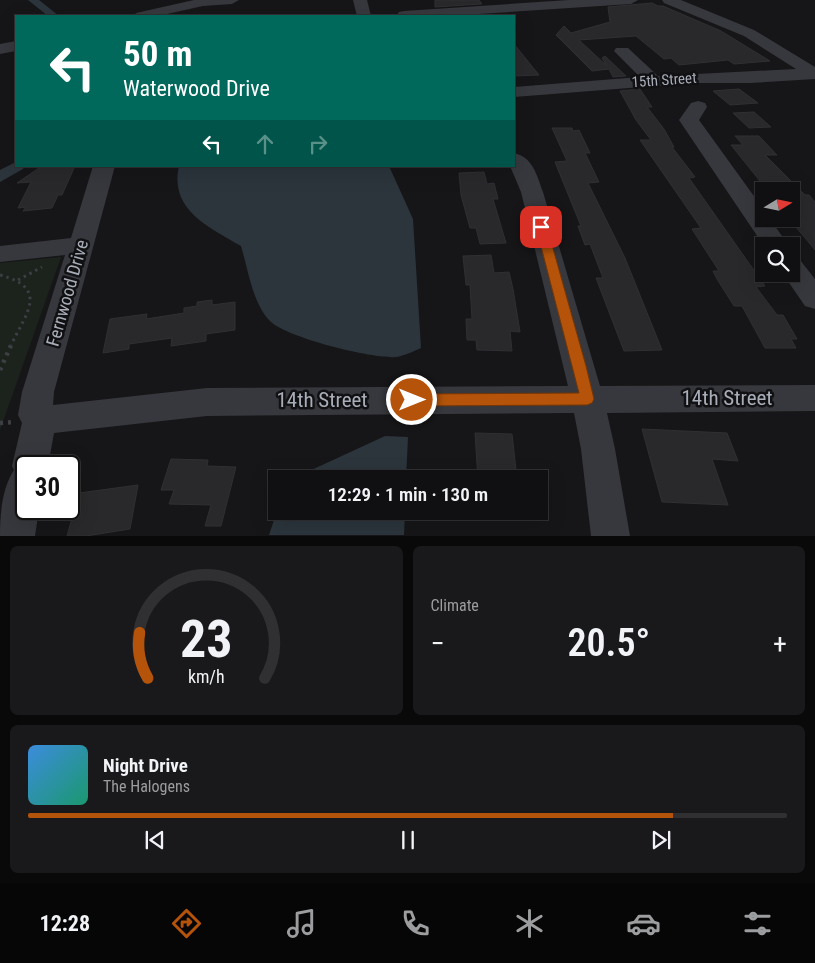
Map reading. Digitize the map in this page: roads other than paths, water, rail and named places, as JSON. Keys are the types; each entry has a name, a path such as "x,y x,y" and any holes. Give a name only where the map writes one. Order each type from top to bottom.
{"street":[{"path":"153,0 173,13"},
{"path":"152,15 173,13 203,2 232,0"},
{"path":"360,0 364,15"},
{"path":"404,15 631,0"},
{"path":"669,0 749,33 814,74"},
{"path":"0,49 15,46"},
{"path":"622,51 654,81"},
{"name":"15th Street","path":"515,92 705,77 750,78 814,74"},
{"path":"698,107 689,120 772,237"},
{"path":"515,160 522,166 532,192 580,366 598,449 611,536"},
{"name":"Fernwood Drive","path":"40,419 35,416 38,392 104,167"},
{"path":"0,254 81,246"},
{"path":"800,278 815,299"},
{"name":"14th Street","path":"40,419 46,420 207,402 238,401 815,398"},
{"path":"32,455 40,419"},
{"path":"15,536 18,520"}],"waterway":[{"path":"33,0 53,15"},
{"path":"0,177 16,167"}]}
